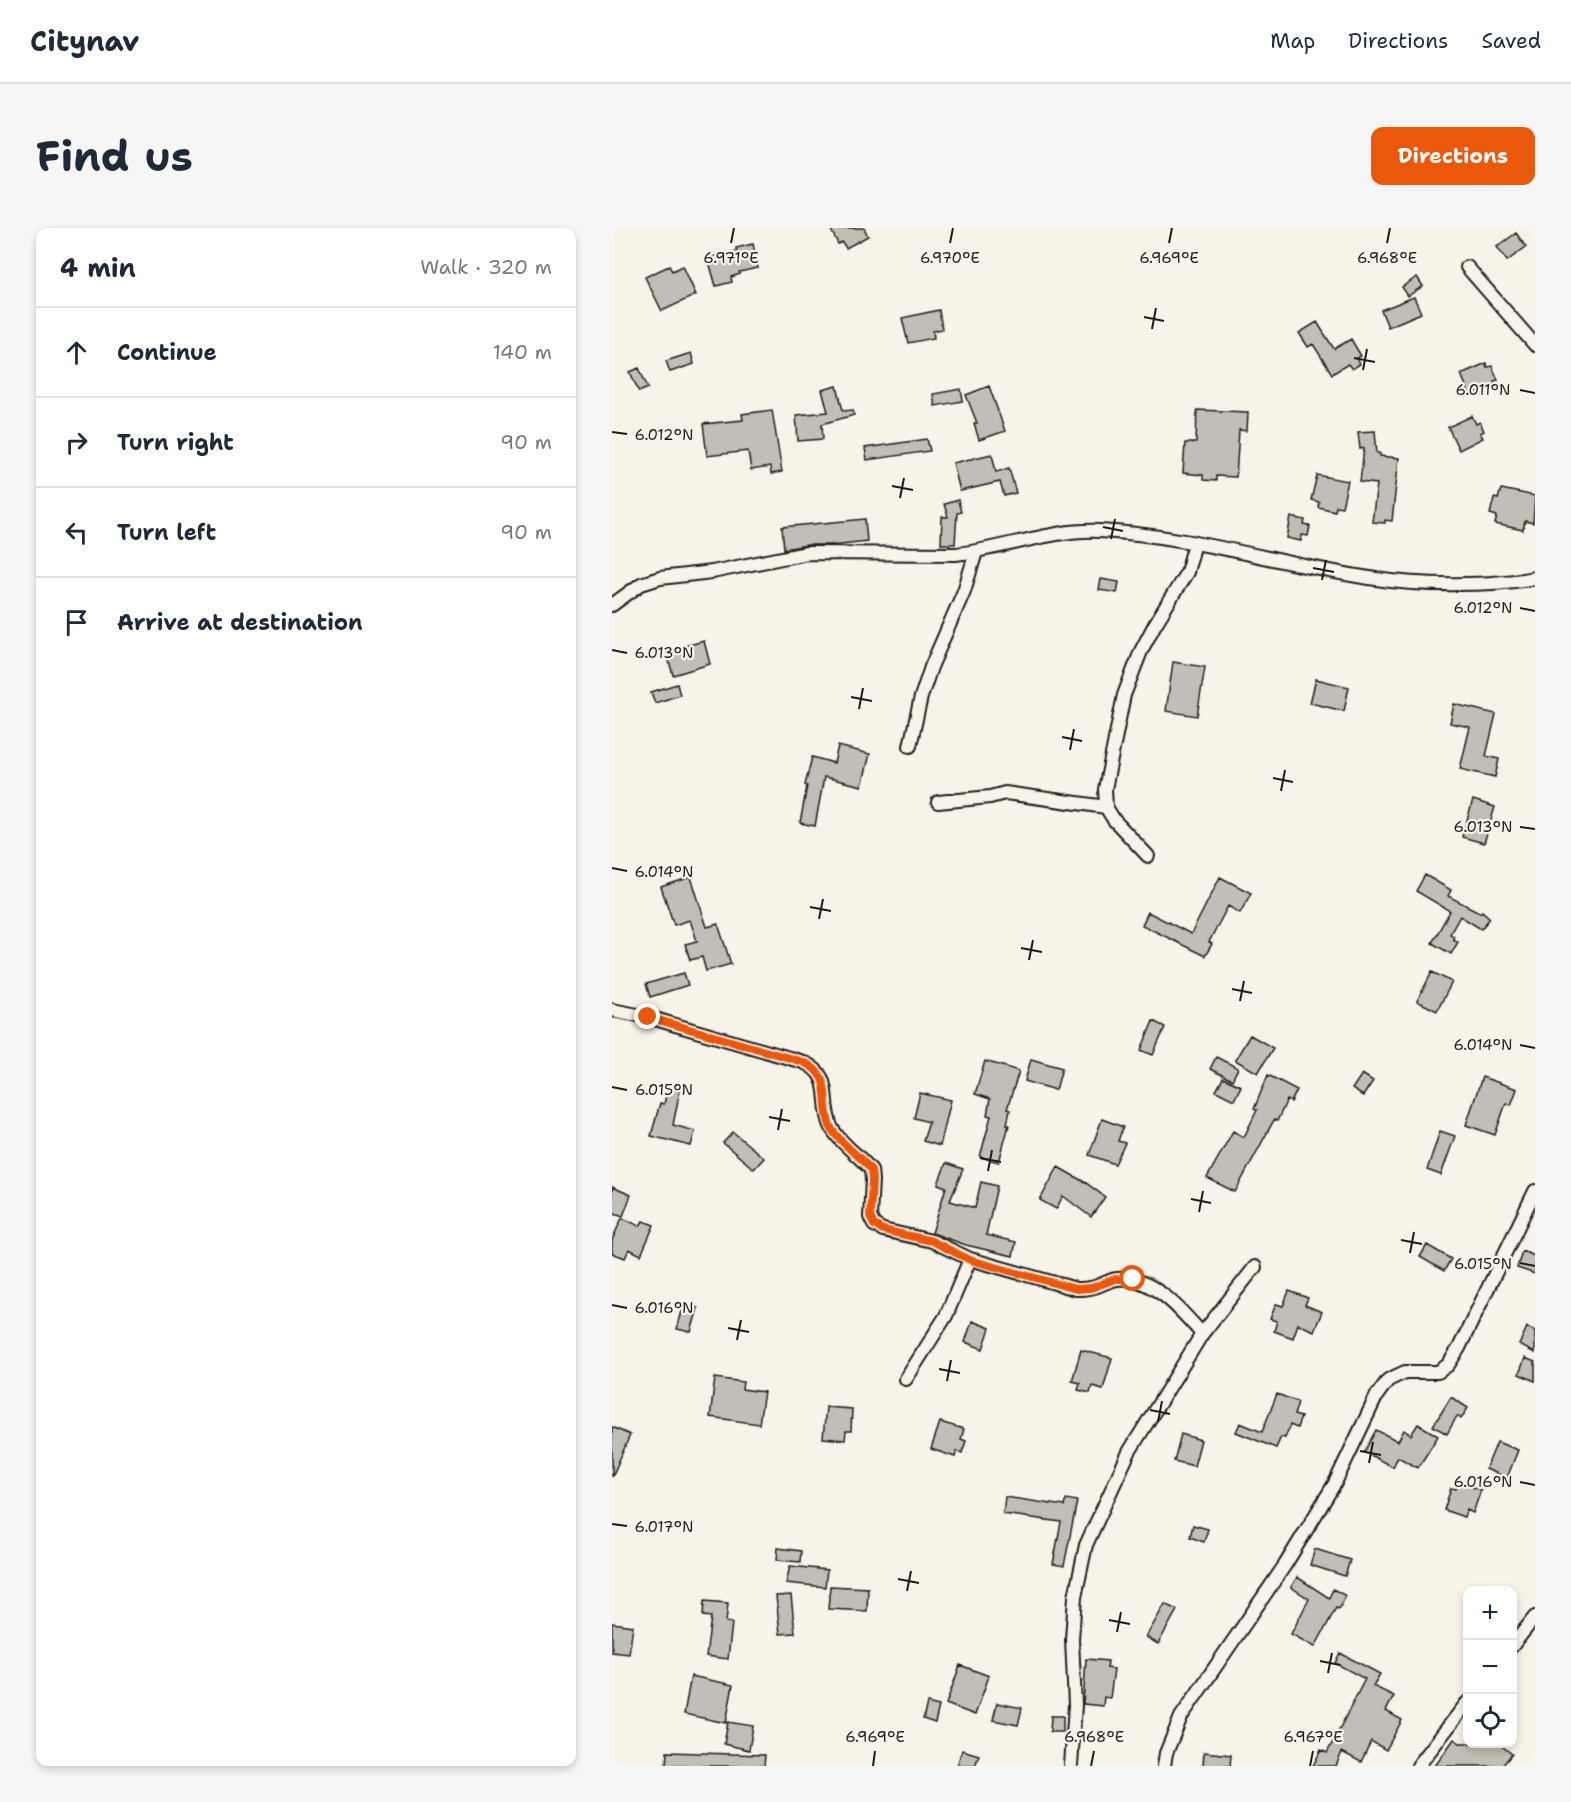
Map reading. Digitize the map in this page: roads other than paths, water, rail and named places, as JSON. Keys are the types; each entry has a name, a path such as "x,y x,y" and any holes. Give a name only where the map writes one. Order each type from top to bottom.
{"street":[{"path":"1467,267 1535,345"},
{"path":"612,605 641,584 660,578 712,572 807,553 921,555 976,552 1076,532 1100,531 1196,543 1377,580 1435,583 1497,582 1535,578"},
{"path":"1148,856 1114,820 1106,807 1105,789 1124,695 1149,634 1187,572 1196,543"},
{"path":"910,746 921,697 964,591 976,552"},
{"path":"938,802 990,797 1005,793 1106,807"},
{"path":"612,1010 648,1017 815,1067 823,1078 831,1127 871,1170 870,1217 874,1225 883,1230 932,1241 970,1260 1076,1289 1091,1288 1115,1279 1133,1279 1152,1288 1183,1312 1202,1334"},
{"path":"1164,1766 1166,1753 1181,1717 1285,1565 1335,1484 1377,1395 1388,1380 1405,1372 1438,1372 1448,1365 1459,1348 1535,1191"},
{"path":"906,1379 946,1316 970,1260"},
{"path":"1071,1766 1075,1705 1072,1639 1075,1597 1086,1545 1129,1452 1202,1334 1255,1267"},
{"path":"1517,1640 1535,1617"},
{"path":"1418,1766 1463,1708"}]}
